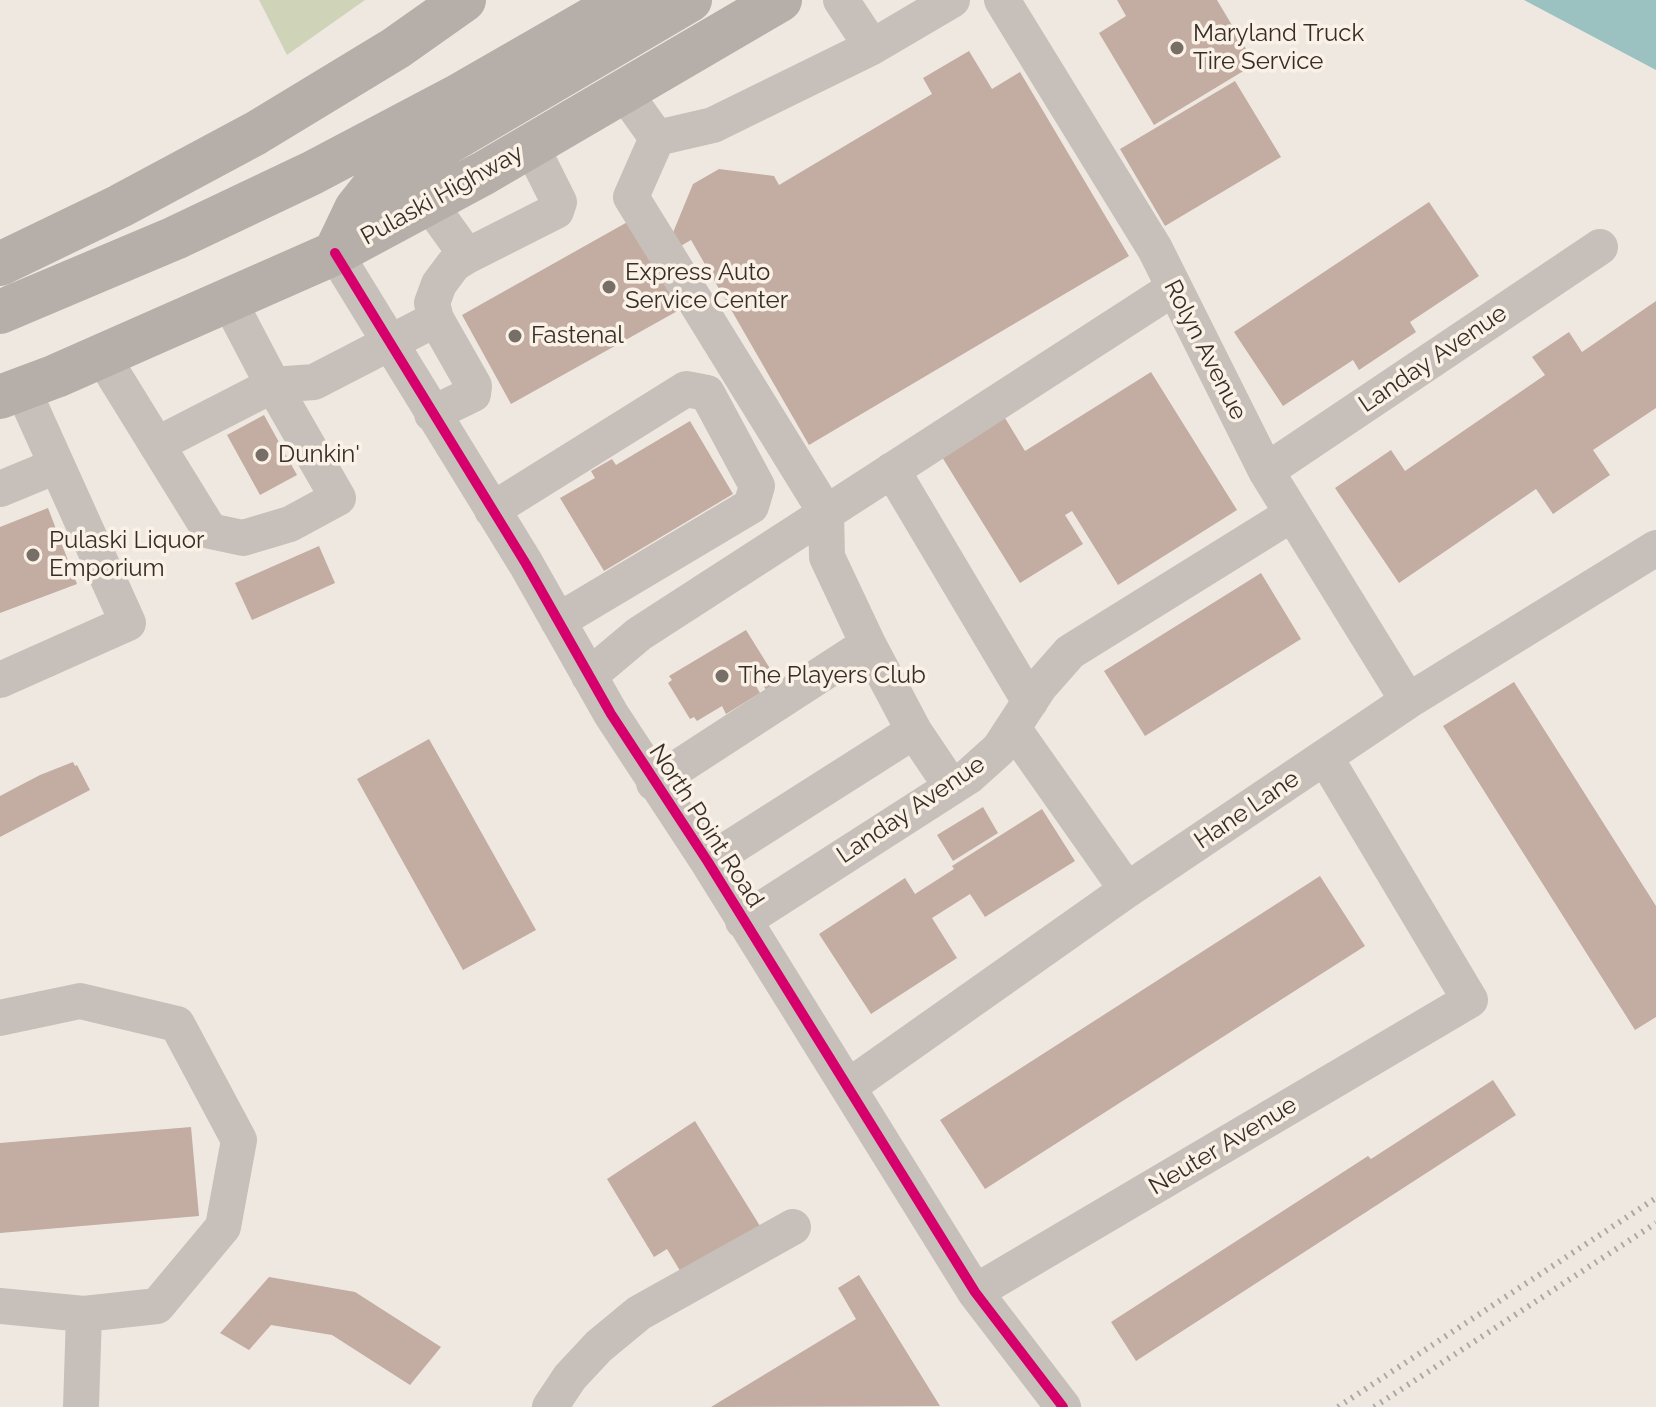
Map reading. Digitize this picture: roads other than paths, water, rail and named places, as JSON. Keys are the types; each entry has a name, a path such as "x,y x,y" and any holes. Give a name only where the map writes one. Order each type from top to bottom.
{"main road":[{"path":"0,264 120,206 256,133 396,48 464,0"},
{"path":"0,312 175,238 312,173 456,97 625,0"},
{"path":"335,253 356,209 375,185 690,0"},
{"name":"Pulaski Highway","path":"11,392 102,356 335,253 531,146 780,0"}],"street":[{"path":"841,0 872,47"},
{"path":"657,138 713,125 872,47 952,0"},
{"name":"Rolyn Avenue","path":"1002,0 1155,249 1266,471 1408,701"},
{"path":"624,92 657,138"},
{"path":"657,138 631,197 826,513 827,557 914,731 951,786"},
{"path":"432,414 473,394 474,386 436,319 432,303 439,284 454,264 556,211 559,202 531,146"},
{"path":"429,203 467,256"},
{"name":"Landay Avenue","path":"1266,471 1600,247"},
{"name":"North Point Road","path":"335,253 654,783 708,862 975,1292 1063,1407"},
{"path":"589,676 639,634 1174,288"},
{"path":"102,356 210,531 243,538 290,524 338,498 229,301"},
{"path":"158,444 314,382 436,319"},
{"path":"492,510 686,389 707,393 757,486 751,506 558,621"},
{"path":"0,680 128,623 56,466 11,392"},
{"path":"0,489 56,466"},
{"path":"892,470 1021,715 1127,890"},
{"name":"Landay Avenue","path":"743,921 969,776 999,749 1040,686 1070,652 1292,514"},
{"name":"Hane Lane","path":"848,1087 1127,890 1408,701 1656,548"},
{"path":"654,783 868,644"},
{"path":"708,862 914,731"},
{"name":"Neuter Avenue","path":"975,1292 1470,1000 1325,757"},
{"path":"0,1018 80,1001 177,1024 239,1140 223,1227 157,1306 84,1314 0,1306"},
{"path":"550,1407 570,1377 599,1346 639,1313 793,1227"},
{"path":"81,1407 84,1314"}],"water":[{"path":"1524,0 1656,0 1656,70"}],"railway":[{"path":"1338,1407 1656,1198"},
{"path":"1374,1407 1656,1223"}],"place":[{"name":"Maryland Truck Tire Service","path":"1177,48"},
{"name":"Express Auto Service Center","path":"609,287"},
{"name":"Fastenal","path":"515,336"},
{"name":"Dunkin'","path":"262,455"},
{"name":"Pulaski Liquor Emporium","path":"33,555"},
{"name":"The Players Club","path":"722,676"}]}
